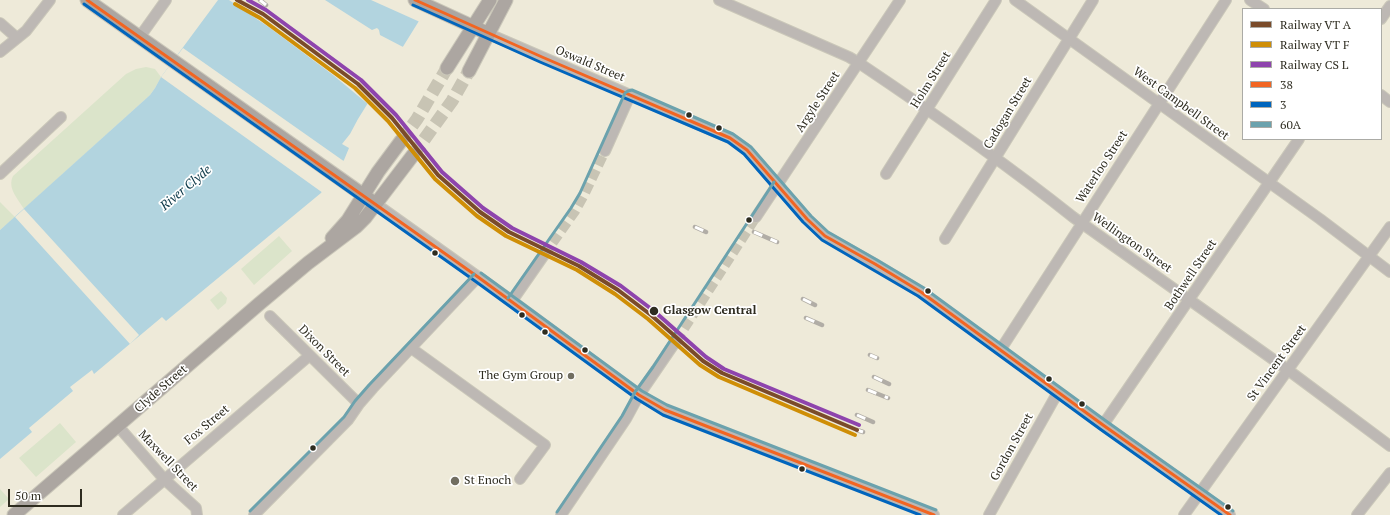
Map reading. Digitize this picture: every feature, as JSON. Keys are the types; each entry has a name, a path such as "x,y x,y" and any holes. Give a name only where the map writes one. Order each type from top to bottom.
{"main road":[{"path":"87,0 143,41 376,204"},
{"path":"415,0 489,34"},
{"path":"447,68 490,0"},
{"path":"468,71 506,0"},
{"name":"Clyde Street","path":"308,263 348,220 378,172 401,141"},
{"name":"Clyde Street","path":"14,515 308,263 338,242 357,226 376,204 413,155"}],"street":[{"path":"0,52 26,31 50,0"},
{"path":"143,41 166,0"},
{"name":"Wellington Street","path":"719,0 849,57 859,63 928,109 1039,190 1081,223 1288,370 1390,446"},
{"name":"Argyle Street","path":"756,217 900,0"},
{"name":"Holm Street","path":"886,174 996,0"},
{"name":"West Campbell Street","path":"1015,0 1320,219 1368,257 1390,272"},
{"name":"Cadogan Street","path":"945,239 1093,0"},
{"name":"Waterloo Street","path":"1001,349 1226,0"},
{"path":"1250,0 1262,8"},
{"path":"1382,18 1390,6"},
{"path":"0,23 17,38"},
{"name":"Oswald Street","path":"489,34 730,138 747,150 810,223 828,238 921,292 1230,515"},
{"path":"605,151 630,95"},
{"path":"1382,96 1390,102"},
{"path":"0,174 61,117"},
{"name":"Bothwell Street","path":"1104,425 1298,140"},
{"path":"376,204 639,394 665,410 934,515"},
{"name":"St Vincent Street","path":"1184,515 1390,227"},
{"path":"512,301 544,255"},
{"path":"254,515 348,420 359,404 478,277"},
{"name":"Dixon Street","path":"270,316 359,404"},
{"path":"561,515 626,419 639,394 676,341"},
{"path":"410,348 545,445 520,479"},
{"name":"Fox Street","path":"123,515 309,356"},
{"name":"Gordon Street","path":"988,515 1058,392"},
{"name":"Maxwell Street","path":"118,426 164,479 196,508 197,515"},
{"path":"1357,515 1390,472"}],"green space":[{"path":"146,67 155,69 161,77 150,95 24,209 12,189 11,185 13,176 126,74 136,69"},
{"path":"0,202 15,217 0,230"},
{"path":"279,236 292,251 254,285 241,269"},
{"path":"221,291 227,298 226,303 218,310 210,300"},
{"path":"60,423 76,442 36,477 19,458"},
{"path":"0,489 9,499 0,507"}],"water":[{"name":"River Clyde","path":"218,0 432,0 350,134 342,144 349,148 344,160 321,193 166,321 162,317 94,374 92,370 70,387 73,391 29,428 32,432 0,459 0,230 150,95 161,77"}],"pier":[{"path":"229,0 325,0 372,30 377,28 380,35 405,48 369,105 333,75 270,28"},
{"path":"371,0 434,0 420,22"},
{"path":"183,48 345,162 323,193 161,77"},
{"path":"24,209 139,335 130,344 15,217"}],"tunnel":[{"path":"401,141 417,119 447,68"},
{"path":"413,155 452,101 469,71"},
{"path":"544,255 575,211 605,151"},
{"path":"676,341 756,217"}],"railway":[{"path":"260,0 266,5"},
{"path":"695,227 706,232"},
{"path":"754,232 777,242"},
{"path":"803,299 815,305"},
{"path":"806,318 822,325"},
{"path":"870,355 877,358"},
{"path":"874,377 889,384"},
{"path":"868,390 888,398"},
{"path":"857,415 873,422"},
{"path":"857,430 863,432"}],"transit line":[{"name":"38","path":"87,0 478,277 639,395 665,410 934,515"},
{"path":"237,0 263,14 358,84 392,118 438,175 480,212 509,232 579,266 618,290 651,315 703,361 722,373 857,430"},
{"path":"248,0 266,10 361,80 396,115 442,172 483,208 512,228 581,262 621,286 654,311 706,357 724,369 859,425"},
{"name":"38","path":"415,0 542,57 730,138 747,150 807,219 825,236 921,292 1103,425 1230,515"},
{"name":"3","path":"84,4 475,281 637,399 663,415 920,515"},
{"path":"235,4 260,18 355,88 388,121 435,179 477,216 506,236 577,270 615,294 648,319 700,365 719,377 855,435"},
{"name":"3","path":"413,5 540,62 728,142 744,154 803,222 822,240 918,296 1221,515"},
{"name":"60A","path":"508,298 580,193 625,93 632,90 733,134 751,147 811,216 828,232 924,288 1106,421 1233,511"},
{"name":"60A","path":"557,512 622,416 635,392 653,367 774,182"},
{"name":"60A","path":"481,273 642,391 667,405 936,510"},
{"name":"60A","path":"250,511 344,417 369,385 474,274"}],"place":[{"name":"Glasgow Central","path":"654,311"},
{"name":"The Gym Group","path":"571,376"},
{"name":"St Enoch","path":"455,481"}]}
